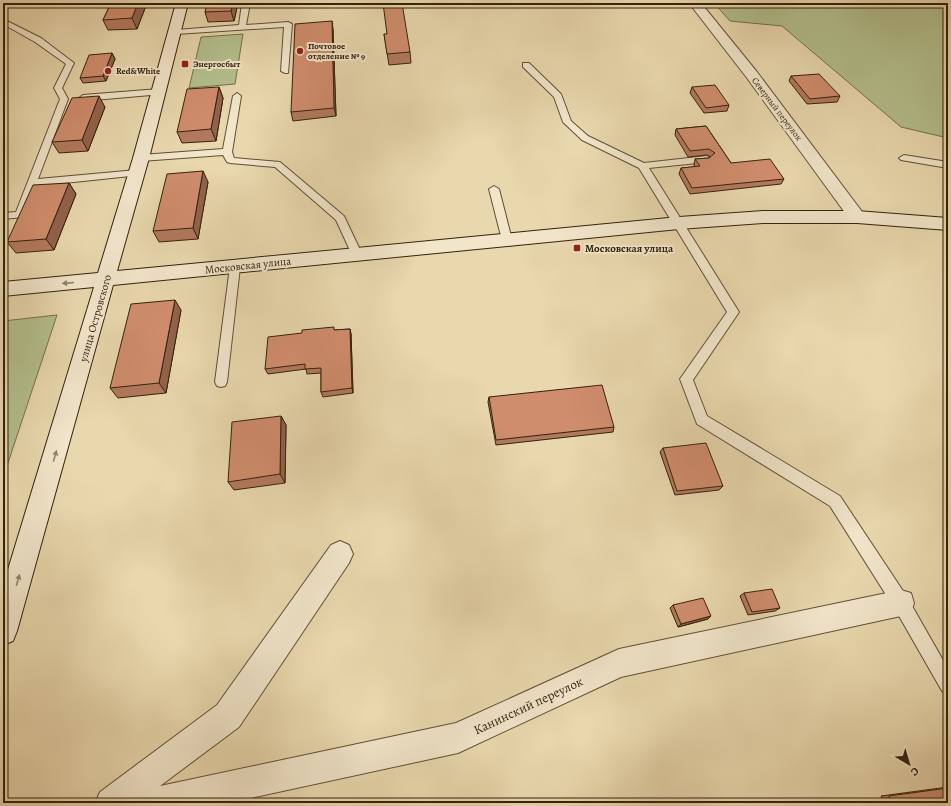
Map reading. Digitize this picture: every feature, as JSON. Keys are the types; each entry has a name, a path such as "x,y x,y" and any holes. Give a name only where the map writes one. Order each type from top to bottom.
{"main road":[{"name":"улица Островского","path":"3,631 139,166 176,32 182,3"},
{"name":"Северный переулок","path":"695,3 752,75 857,217"},
{"name":"Московская улица","path":"3,289 679,223 763,217 857,217 948,224"},
{"path":"111,803 228,716 340,554"},
{"name":"Канинский переулок","path":"154,803 458,738 619,663 901,603"}],"lane":[{"path":"242,27 246,3"},
{"path":"3,21 38,40 70,63 58,88 64,99 20,215 3,216"},
{"path":"176,32 288,24 285,71"},
{"path":"526,65 558,96 567,122 585,138 643,166 733,312 686,379 702,420 836,502 901,603 948,685"},
{"path":"64,99 159,92"},
{"path":"237,96 227,152 230,160 277,164 340,218 357,254"},
{"path":"32,183 227,152"},
{"path":"904,158 948,165"},
{"path":"643,166 706,159"},
{"path":"494,189 507,240"},
{"path":"221,382 235,267"}],"green space":[{"path":"714,3 948,3 948,138 901,127 782,26 730,21"},
{"path":"243,34 235,84 189,88 201,37"},
{"path":"57,315 3,478 3,321"}],"building":[{"path":"111,3 138,3 132,18 103,20"},
{"path":"207,3 233,3 231,11 205,12"},
{"path":"383,3 402,3 410,52 387,54 384,34 387,34"},
{"path":"332,21 334,108 291,112 295,24"},
{"path":"112,53 103,76 80,78 89,55"},
{"path":"819,74 840,96 810,99 791,76"},
{"path":"715,85 729,105 706,108 692,87"},
{"path":"219,87 211,129 177,132 187,89"},
{"path":"99,96 82,140 52,142 72,98"},
{"path":"706,126 731,163 770,159 784,179 692,188 681,168 700,166 695,159 709,158 715,153 709,149 690,151 676,129"},
{"path":"203,171 193,228 153,231 167,174"},
{"path":"69,183 46,239 7,242 33,185"},
{"path":"175,300 159,383 110,388 131,304"},
{"path":"334,327 334,330 350,329 352,388 321,392 321,368 305,369 305,364 265,369 268,337 302,333 302,330"},
{"path":"602,385 614,427 496,440 489,397"},
{"path":"281,416 280,474 228,482 232,422"},
{"path":"706,443 723,486 677,491 663,448"},
{"path":"772,589 780,608 752,612 744,593"},
{"path":"703,598 711,616 681,624 673,605"},
{"path":"948,788 948,803 891,803 889,796"}],"place":[{"name":"Почтовое отделение № 9","path":"300,51"},
{"name":"Энергосбыт","path":"185,64"},
{"name":"Red&White","path":"108,71"},
{"name":"Московская улица","path":"577,248"}]}
